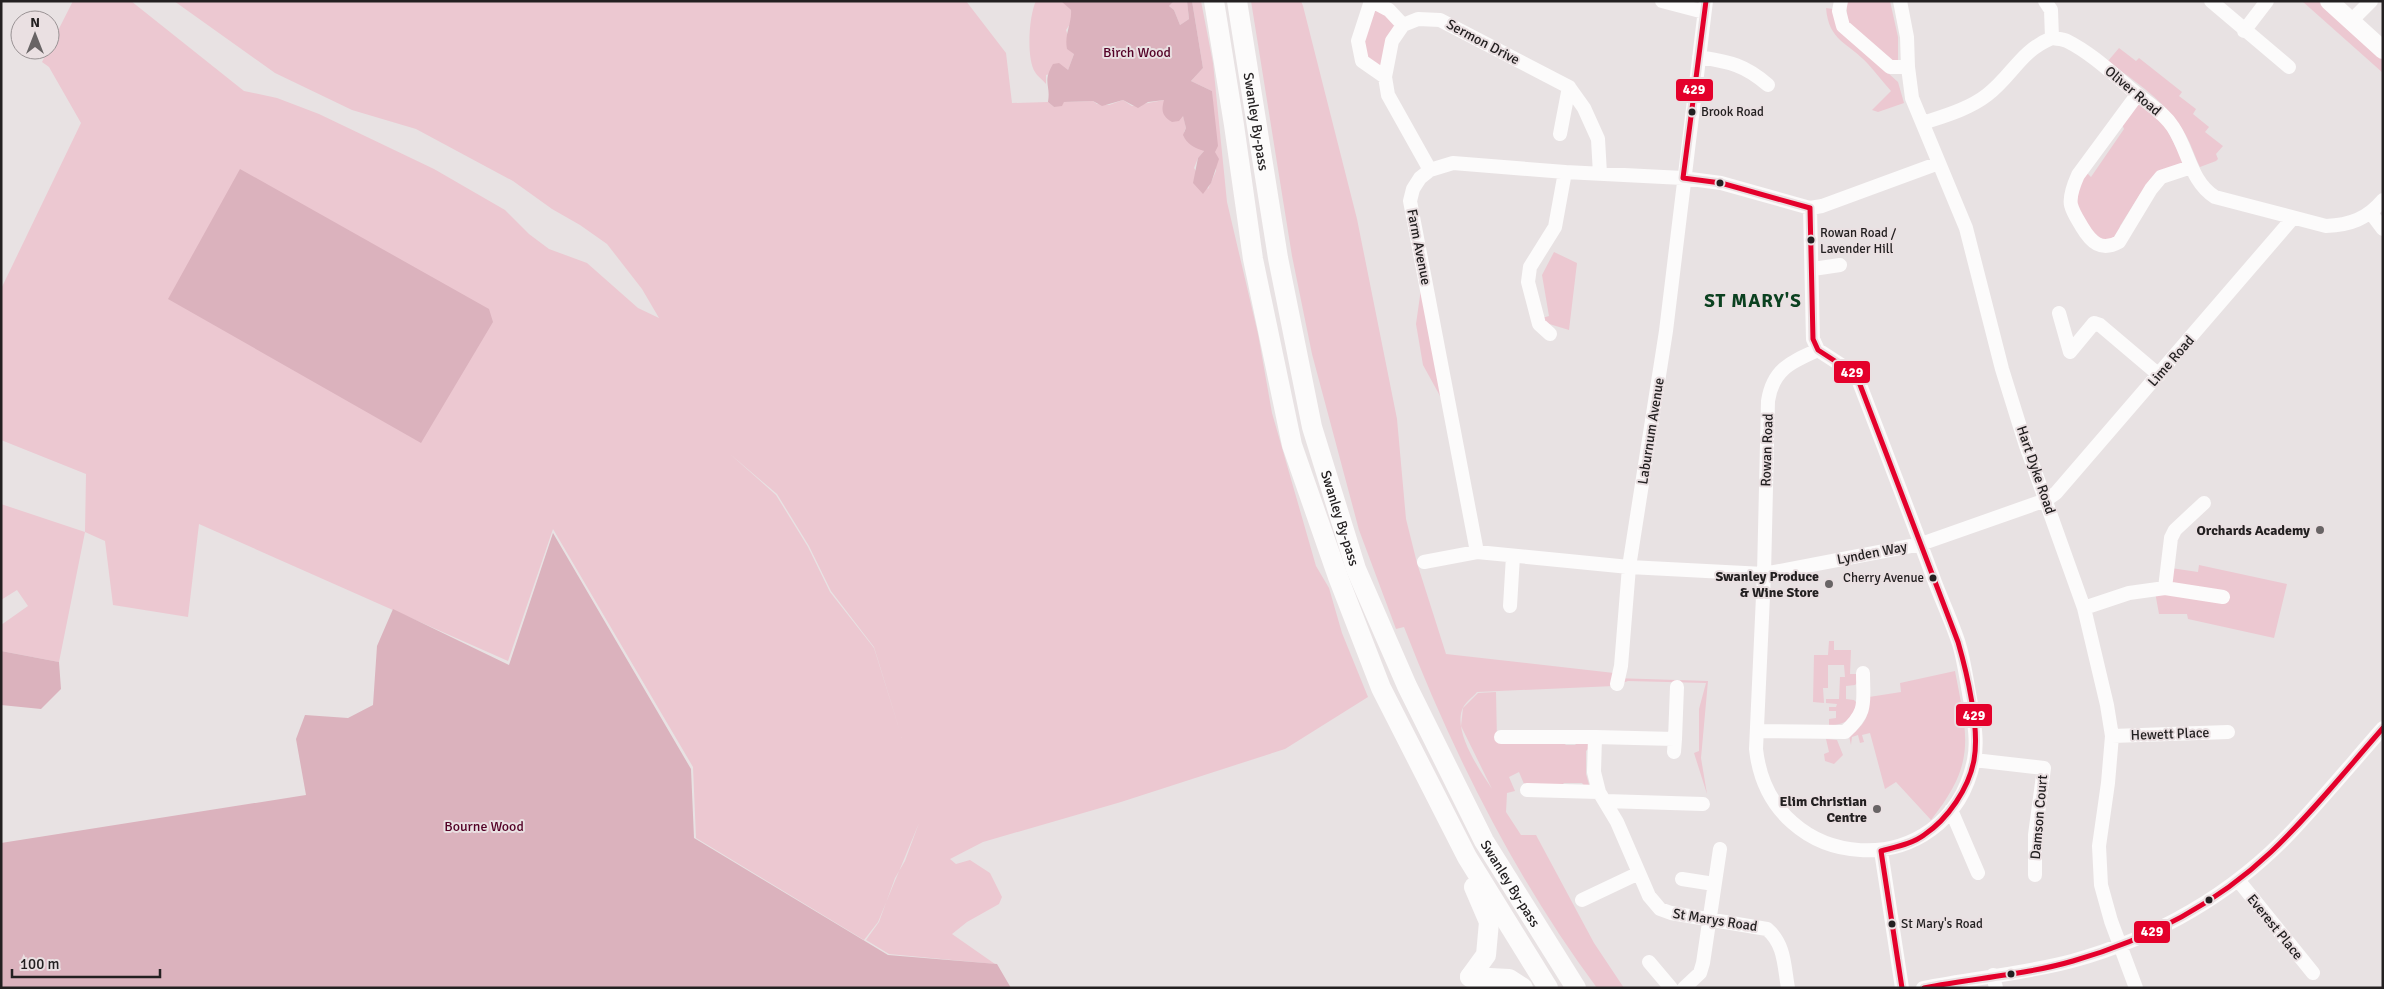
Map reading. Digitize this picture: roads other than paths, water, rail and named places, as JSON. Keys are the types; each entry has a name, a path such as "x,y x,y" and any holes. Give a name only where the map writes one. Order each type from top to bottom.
{"highway":[{"name":"Swanley By-pass","path":"1214,1 1234,125 1252,259 1292,445 1338,577 1380,688 1466,857 1548,988"},
{"name":"Swanley By-pass","path":"1237,1 1278,258 1312,427 1356,569 1407,686 1484,842 1576,988"},
{"path":"1423,771 1489,922 1486,955 1470,977 1509,979 1523,988"}],"main road":[{"path":"2329,1 2383,50"}],"street":[{"path":"1385,77 1362,61 1358,41 1372,1 1388,10 1403,24 1392,41 1385,77 1388,95 1430,170 1454,163 1565,172 1683,178 1721,183 1810,208 1822,206 1939,163"},
{"path":"1662,1 1705,7 1683,178"},
{"path":"1841,1 1839,11 1842,26 1890,67 1908,68"},
{"name":"Hart Dyke Road","path":"1900,1 1907,37 1908,68 1912,98 1966,228 2002,369 2084,608 2107,705 2112,736 2110,769 2099,846 2100,870 2104,898 2136,988"},
{"path":"1923,123 1950,114 1986,96 2006,77 2029,50 2052,38 2051,10 2045,1"},
{"path":"2211,1 2289,68"},
{"path":"2244,31 2267,1"},
{"path":"2351,21 2371,1"},
{"name":"Sermon Drive","path":"1403,24 1418,19 1440,20 1569,87 1584,108 1598,138 1600,174"},
{"name":"Oliver Road","path":"2052,38 2065,40 2082,50 2159,110 2184,145 2191,167 2205,190 2215,197 2326,226 2343,225 2360,220 2371,213 2383,200"},
{"path":"1699,58 1734,62 1758,76 1768,85"},
{"path":"1560,134 1569,87"},
{"path":"2138,95 2078,175 2074,184 2071,204 2074,214 2093,243 2103,247 2112,246 2119,242 2160,177 2191,167"},
{"name":"Farm Avenue","path":"1430,170 1420,178 1413,188 1410,201 1477,552"},
{"path":"1550,334 1539,324 1528,282 1530,267 1555,227 1565,172"},
{"name":"Laburnum Avenue","path":"1617,684 1621,666 1629,567 1666,331 1683,178"},
{"path":"1764,574 1756,749 1762,778 1772,799 1785,816 1805,832 1825,842 1846,849 1881,851 1903,845 1924,835 1951,810 1966,785 1974,760 1974,729 1966,670 1958,642 1859,382 1852,372 1818,350 1813,339 1813,269 1810,208"},
{"path":"2371,213 2383,229"},
{"name":"Lime Road","path":"2046,500 2056,493 2293,218"},
{"path":"1813,269 1840,265"},
{"path":"2060,313 2070,352 2094,323 2100,325 2159,375"},
{"name":"Rowan Road","path":"1764,574 1770,388 1782,369 1818,350"},
{"name":"Lynden Way","path":"1424,562 1477,552 1629,567 1764,574 1921,544 2046,500"},
{"path":"2166,588 2171,538 2175,530 2204,503"},
{"path":"1510,606 1513,556"},
{"path":"2084,608 2129,593 2166,588 2223,597"},
{"path":"1757,731 1845,732 1859,719 1864,706 1863,674"},
{"path":"1501,737 1595,738 1674,746 1677,687"},
{"path":"1923,988 1994,981 2069,962 2121,946 2174,922 2238,880 2293,831 2383,728"},
{"name":"Hewett Place","path":"2112,736 2228,732"},
{"name":"St Marys Road","path":"1595,738 1594,772 1602,797 1617,822 1649,896 1660,909 1671,914 1761,926 1776,937 1781,946 1788,988"},
{"name":"Damson Court","path":"1974,760 2044,768 2035,834 2035,875"},
{"path":"1527,790 1703,804"},
{"path":"1951,810 1978,873"},
{"path":"1684,988 1700,973 1703,963 1720,850"},
{"path":"1881,851 1902,988"},
{"path":"1582,900 1639,873"},
{"path":"1682,879 1714,884"},
{"name":"Everest Place","path":"2238,880 2313,973"},
{"path":"1649,962 1671,988"}],"place":[{"name":"Brook Road","path":"1692,112"},
{"name":"Rowan Road / Lavender Hill","path":"1811,240"},
{"name":"Orchards Academy","path":"2320,530"},
{"name":"Cherry Avenue","path":"1933,578"},
{"name":"Swanley Produce & Wine Store","path":"1829,584"},
{"name":"Elim Christian Centre","path":"1877,809"},
{"name":"St Mary's Road","path":"1892,924"}],"district":[{"name":"ST MARY'S","path":"1753,301"}],"park label":[{"name":"Birch Wood","path":"1137,52"},
{"name":"Bourne Wood","path":"484,826"}]}
